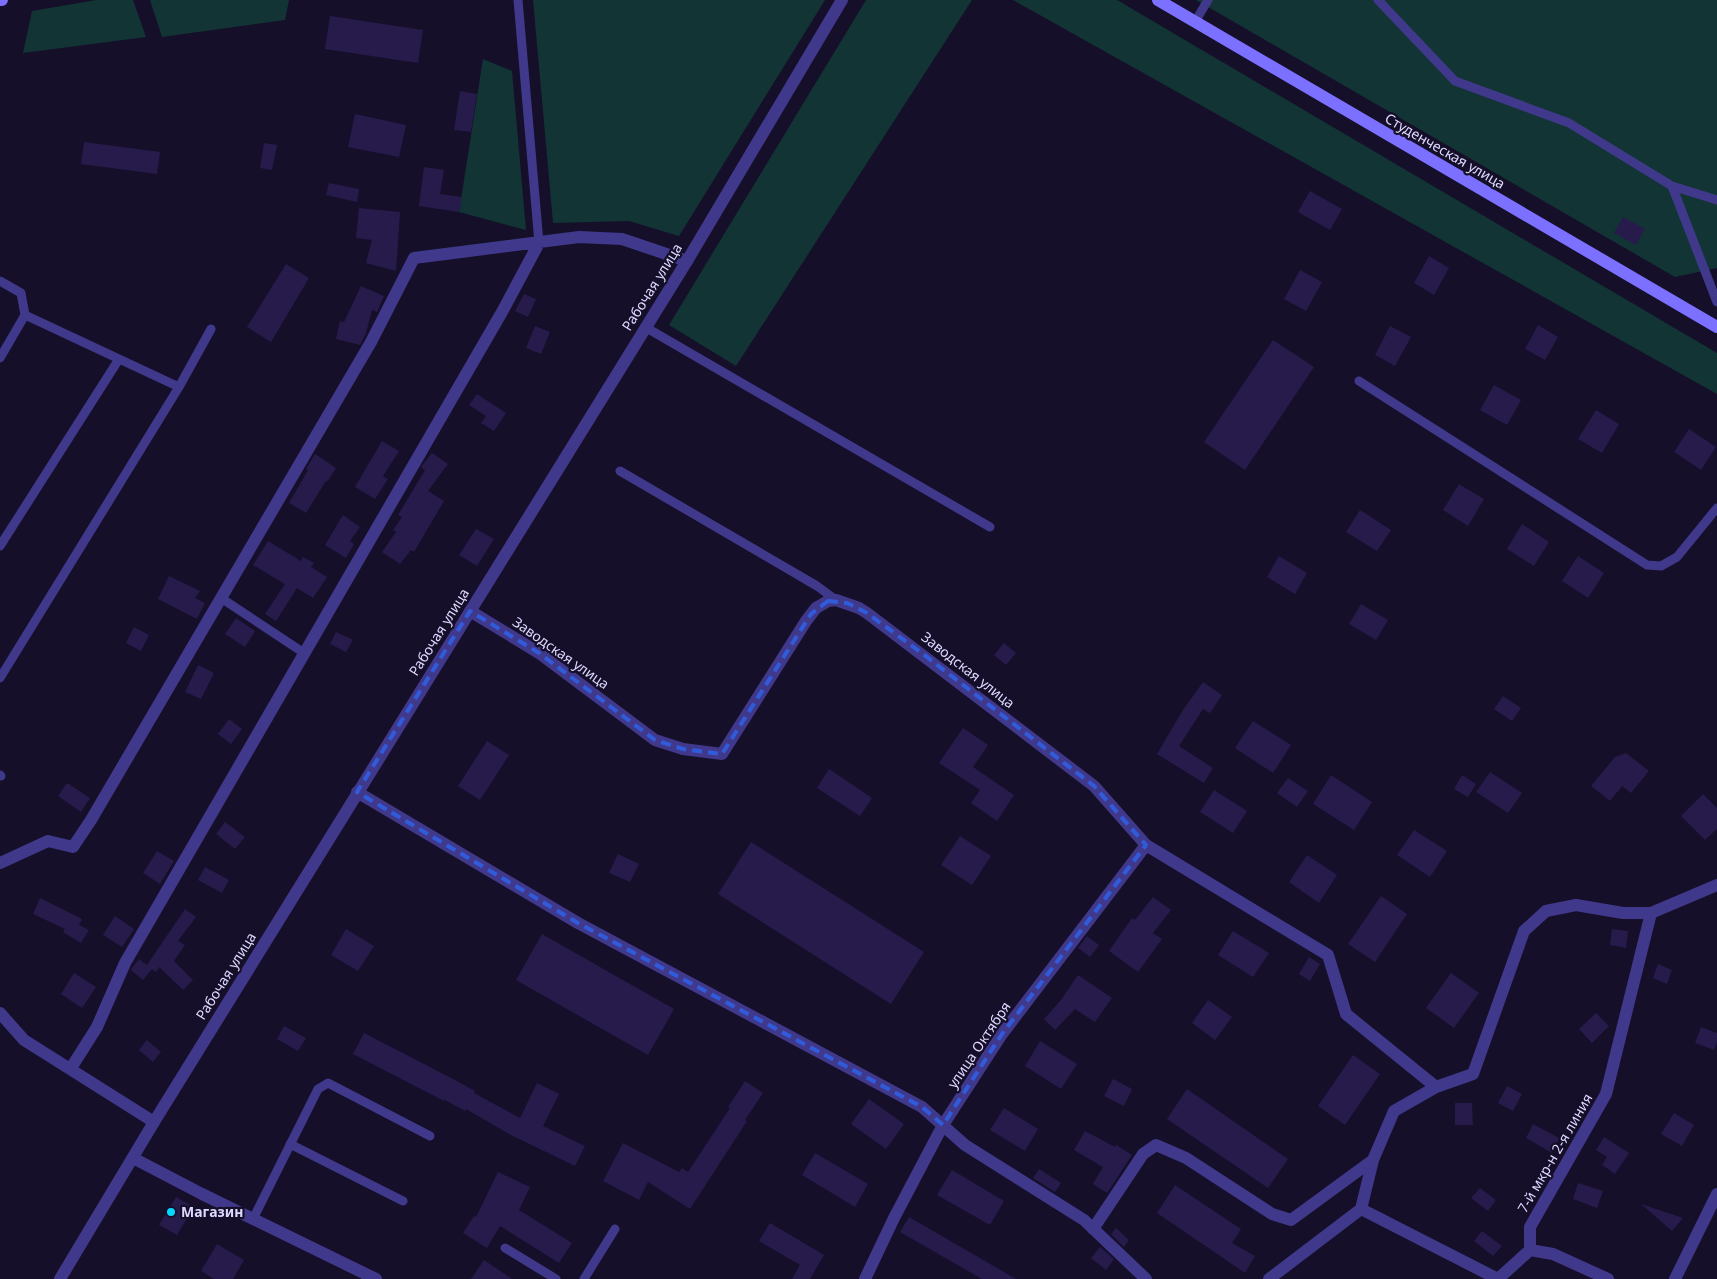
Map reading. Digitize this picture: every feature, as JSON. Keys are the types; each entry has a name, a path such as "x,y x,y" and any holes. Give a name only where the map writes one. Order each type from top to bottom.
{"main road":[{"name":"Студенческая улица","path":"1158,0 1717,327"}],"street":[{"name":"Рабочая улица","path":"60,1279 357,792 687,261 842,0"},
{"path":"0,863 48,841 73,846 92,820 371,342 414,258 579,237 622,239 687,261"},
{"path":"71,1068 97,1027 125,963 502,312 539,243"},
{"name":"Заводская улица","path":"470,611 539,653 655,740 683,749 722,754 811,614 822,605 836,600 859,608 1094,786 1146,845 1328,955 1346,1014 1436,1087"},
{"path":"357,792 578,923 922,1107 965,1145 1084,1220 1146,1279"},
{"name":"улица Октября","path":"865,1279 894,1218 943,1125 1002,1034 1146,845"},
{"path":"1269,1279 1361,1209 1373,1160 1394,1112 1436,1087 1473,1074 1524,931 1546,911 1576,905 1623,913 1651,913 1717,885"},
{"name":"7-й мкр-н 2-я линия","path":"1530,1250 1530,1227 1606,1094 1651,913"},
{"path":"0,1013 24,1040 154,1122"},
{"path":"1093,1228 1143,1154 1156,1145 1186,1158 1272,1214 1291,1220 1373,1160"},
{"path":"133,1158 376,1279"},
{"path":"1675,1279 1717,1194"},
{"path":"1361,1209 1498,1279 1530,1250 1553,1254 1608,1279"}],"lane":[{"path":"518,0 539,243"},
{"path":"1195,22 1208,0"},
{"path":"1378,0 1455,81 1569,123 1672,186 1717,200"},
{"path":"1672,186 1713,282 1717,302"},
{"path":"0,281 21,293 25,316 0,358"},
{"path":"25,316 179,387"},
{"path":"645,327 990,527"},
{"path":"0,678 179,387 211,329"},
{"path":"0,546 119,359"},
{"path":"1359,381 1647,565 1661,566 1677,557 1717,508"},
{"path":"620,471 828,592 836,600"},
{"path":"221,598 304,653"},
{"path":"253,1219 318,1090 328,1083 430,1136"},
{"path":"290,1144 403,1201"},
{"path":"584,1279 614,1229"},
{"path":"505,1248 556,1279"}],"highlighted area":[{"path":"828,601 847,603 867,613 923,654 1094,786 1146,845 1002,1034 943,1125 922,1107 578,923 357,792 470,611 539,653 655,740 683,749 722,754 811,614"}],"green space":[{"path":"96,0 133,0 146,37 23,53 32,11"},
{"path":"150,0 289,0 285,20 162,37"},
{"path":"533,0 825,0 679,236 629,221 553,223"},
{"path":"866,0 972,0 736,366 669,325"},
{"path":"1013,0 1117,0 1717,353 1717,394"},
{"path":"1196,0 1717,0 1717,268 1675,277"},
{"path":"483,59 512,71 526,230 459,212"}],"building":[{"path":"330,16 423,30 418,63 325,49"},
{"path":"460,91 477,94 471,132 454,130"},
{"path":"355,114 406,125 399,157 348,147"},
{"path":"84,142 160,152 157,174 81,164"},
{"path":"264,143 277,145 272,170 260,168"},
{"path":"424,167 444,170 440,194 462,197 459,212 419,206"},
{"path":"329,183 359,189 357,202 326,195"},
{"path":"1310,191 1342,209 1330,230 1298,212"},
{"path":"359,208 400,212 396,271 366,263 372,240 356,238"},
{"path":"1623,217 1645,229 1636,245 1614,233"},
{"path":"1429,256 1449,268 1434,295 1414,283"},
{"path":"286,264 309,278 271,342 247,327"},
{"path":"1300,270 1322,282 1306,311 1284,299"},
{"path":"361,286 384,296 377,312 372,310 366,333 360,345 336,339 340,321 344,322"},
{"path":"524,294 536,299 528,317 515,311"},
{"path":"1538,325 1558,337 1545,360 1525,349"},
{"path":"535,326 550,332 541,354 526,348"},
{"path":"1390,326 1411,337 1395,366 1375,355"},
{"path":"1273,340 1314,367 1245,470 1204,442"},
{"path":"1494,385 1521,400 1507,425 1480,410"},
{"path":"477,394 506,413 494,431 481,423 486,416 469,405"},
{"path":"1596,410 1619,424 1602,453 1578,439"},
{"path":"1689,429 1716,447 1701,470 1674,452"},
{"path":"382,441 399,451 383,476 388,479 375,499 355,487"},
{"path":"432,453 448,464 428,491 444,501 414,552 411,550 400,564 382,552 396,532 393,530 402,517 398,515 425,470 421,467"},
{"path":"315,454 336,468 306,513 289,503"},
{"path":"1459,484 1484,499 1468,526 1443,510"},
{"path":"1360,510 1391,530 1377,551 1346,532"},
{"path":"343,515 360,527 350,541 354,544 346,558 325,545"},
{"path":"1522,524 1549,542 1534,566 1507,549"},
{"path":"476,529 494,539 477,566 459,555"},
{"path":"268,541 301,561 303,557 314,563 311,567 327,577 313,598 297,588 276,621 265,614 285,584 253,565"},
{"path":"1279,556 1307,573 1295,594 1267,577"},
{"path":"1578,556 1604,573 1588,598 1562,581"},
{"path":"169,576 200,591 195,598 205,603 197,619 158,599"},
{"path":"1361,604 1388,620 1376,640 1349,624"},
{"path":"236,618 255,631 245,647 225,634"},
{"path":"134,627 149,635 141,651 126,643"},
{"path":"336,632 353,640 346,652 330,644"},
{"path":"1004,643 1016,653 1006,665 994,655"},
{"path":"198,665 214,673 201,699 185,692"},
{"path":"1203,682 1222,695 1210,713 1203,709 1179,746 1213,768 1204,783 1157,754 1183,710"},
{"path":"1503,696 1521,708 1512,721 1494,709"},
{"path":"229,719 242,729 231,744 218,734"},
{"path":"1253,721 1291,745 1273,773 1235,748"},
{"path":"963,728 988,745 973,767 1014,795 997,821 971,803 980,790 939,763"},
{"path":"487,741 509,755 480,800 458,786"},
{"path":"1626,753 1649,771 1631,793 1622,786 1610,801 1591,786 1615,757"},
{"path":"829,769 872,798 860,816 817,788"},
{"path":"1490,772 1522,793 1508,813 1476,792"},
{"path":"1331,775 1372,802 1354,830 1313,804"},
{"path":"1462,775 1476,784 1468,797 1454,789"},
{"path":"1288,778 1308,791 1297,807 1277,793"},
{"path":"67,783 90,798 81,812 58,796"},
{"path":"1214,790 1247,811 1233,833 1200,812"},
{"path":"1703,794 1717,808 1717,829 1705,840 1681,816"},
{"path":"225,822 245,837 235,849 216,834"},
{"path":"1414,830 1447,851 1430,877 1397,855"},
{"path":"960,836 991,856 972,885 941,865"},
{"path":"751,842 924,952 891,1004 718,894"},
{"path":"157,851 174,861 160,884 143,873"},
{"path":"618,854 639,864 630,882 609,873"},
{"path":"1307,855 1337,875 1319,903 1289,882"},
{"path":"205,867 229,880 222,893 198,880"},
{"path":"1381,896 1407,914 1375,962 1348,944"},
{"path":"1153,897 1171,910 1153,933 1162,939 1138,972 1109,951 1132,918 1135,920"},
{"path":"40,898 82,919 79,925 89,930 81,943 63,932 65,929 33,914"},
{"path":"185,909 196,917 178,941 185,945 174,961 193,980 183,990 159,967 156,972 152,969 143,980 131,970 139,959 147,965"},
{"path":"115,916 134,929 122,947 103,935"},
{"path":"346,929 374,946 358,971 331,955"},
{"path":"1612,929 1628,931 1626,948 1610,945"},
{"path":"1233,931 1269,953 1253,977 1218,955"},
{"path":"542,934 674,1009 648,1055 516,980"},
{"path":"1087,936 1099,945 1090,957 1078,948"},
{"path":"1309,957 1320,964 1310,981 1299,974"},
{"path":"1658,964 1672,970 1667,984 1653,978"},
{"path":"74,973 96,987 82,1008 61,994"},
{"path":"1451,973 1479,993 1454,1028 1426,1008"},
{"path":"1078,975 1112,998 1095,1022 1075,1009 1055,1030 1044,1019 1061,1000"},
{"path":"1208,1000 1232,1017 1215,1040 1192,1023"},
{"path":"1596,1013 1609,1026 1592,1043 1579,1029"},
{"path":"284,1026 306,1038 298,1051 277,1039"},
{"path":"1701,1027 1717,1033 1717,1042 1714,1050 1695,1043"},
{"path":"364,1033 455,1080 475,1091 474,1093 520,1118 537,1083 559,1094 543,1126 585,1146 575,1166 511,1135 466,1109 465,1111 444,1101 353,1054"},
{"path":"147,1040 161,1052 153,1062 139,1050"},
{"path":"1040,1041 1077,1064 1061,1089 1025,1066"},
{"path":"1353,1055 1380,1074 1345,1125 1318,1106"},
{"path":"1113,1079 1132,1089 1124,1106 1104,1096"},
{"path":"745,1081 763,1093 690,1209 648,1182 639,1200 603,1181 623,1143 679,1172 682,1168 688,1172 730,1108 728,1107"},
{"path":"1507,1086 1522,1094 1513,1111 1498,1103"},
{"path":"1187,1089 1288,1159 1268,1188 1167,1119"},
{"path":"869,1099 904,1124 886,1149 851,1124"},
{"path":"1455,1103 1472,1103 1473,1125 1455,1125"},
{"path":"1004,1108 1038,1129 1025,1151 990,1130"},
{"path":"1674,1113 1694,1125 1682,1146 1661,1134"},
{"path":"1533,1124 1559,1138 1552,1153 1526,1138"},
{"path":"1085,1131 1115,1147 1116,1145 1132,1155 1107,1193 1093,1184 1103,1167 1074,1150"},
{"path":"1604,1137 1629,1153 1615,1174 1602,1165 1607,1157 1596,1150"},
{"path":"815,1153 868,1184 855,1207 802,1175"},
{"path":"1039,1169 1061,1183 1055,1192 1033,1178"},
{"path":"952,1170 1004,1201 990,1225 937,1195"},
{"path":"498,1172 530,1187 519,1210 572,1243 559,1263 500,1226 487,1248 463,1233 474,1216 476,1217"},
{"path":"1578,1183 1603,1191 1597,1208 1573,1199"},
{"path":"1175,1185 1241,1229 1232,1243 1255,1256 1245,1273 1157,1213"},
{"path":"1480,1188 1496,1200 1488,1211 1471,1198"},
{"path":"176,1197 194,1207 177,1235 159,1225"},
{"path":"1641,1204 1683,1218 1672,1231"},
{"path":"909,1217 1016,1279 982,1279 900,1232"},
{"path":"770,1223 824,1255 810,1279 792,1279 800,1265 759,1241"},
{"path":"1116,1228 1129,1240 1124,1247 1111,1234"},
{"path":"1482,1231 1502,1246 1493,1256 1474,1241"},
{"path":"217,1244 244,1260 233,1279 214,1279 201,1271"},
{"path":"1100,1247 1114,1259 1106,1270 1091,1258"},
{"path":"484,1260 512,1279 471,1279"}],"place":[{"name":"Магазин","path":"171,1212"}]}
